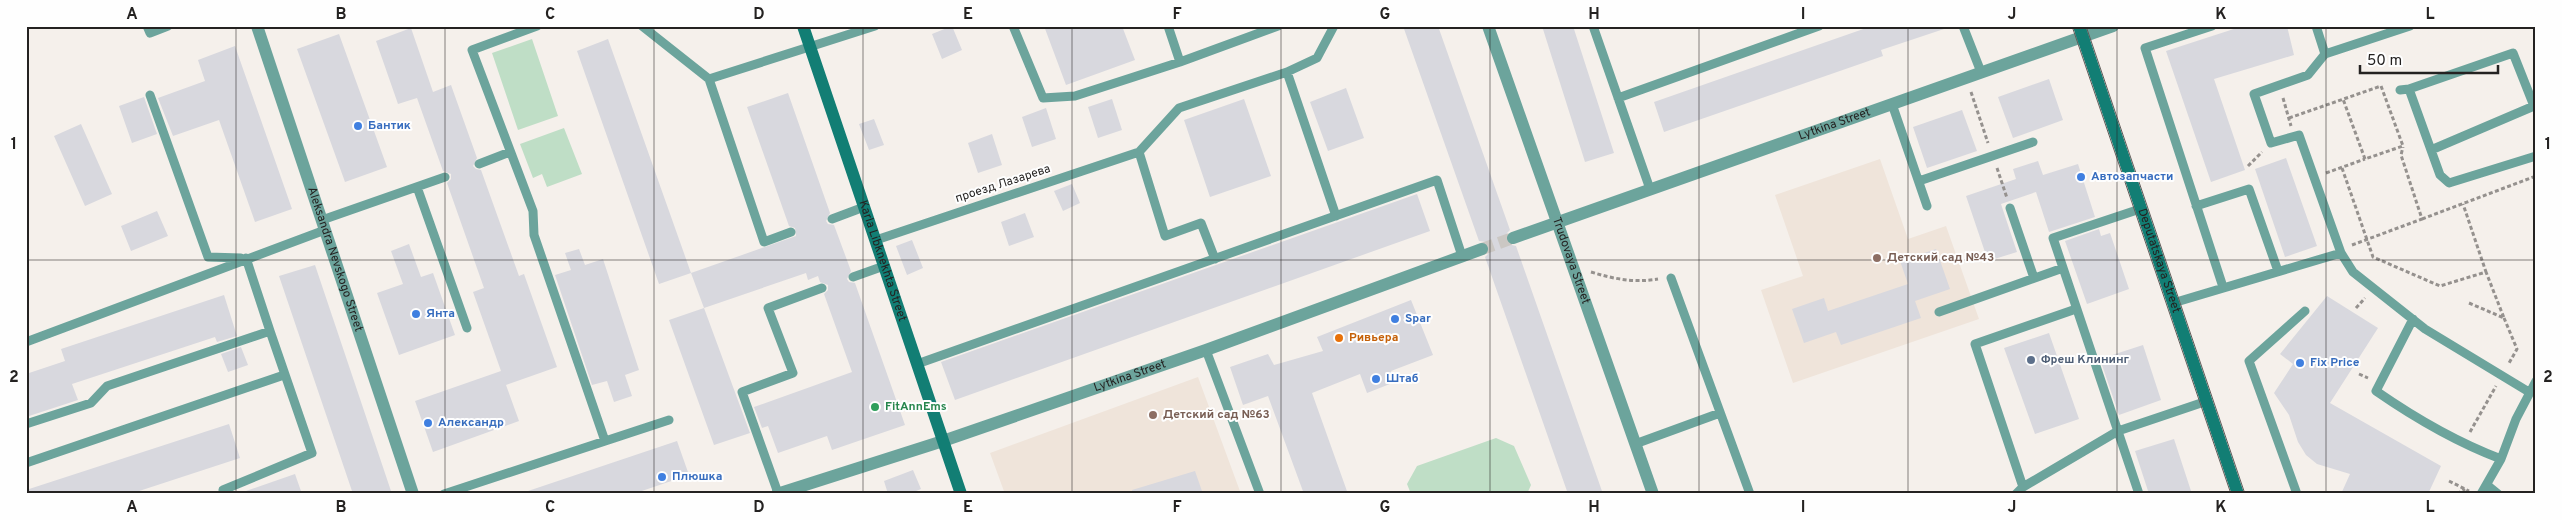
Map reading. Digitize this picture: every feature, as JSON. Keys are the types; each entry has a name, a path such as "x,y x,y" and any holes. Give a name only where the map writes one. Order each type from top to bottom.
{"street":[{"name":"Aleksandra Nevskogo Street","path":"257,26 413,494"},
{"name":"Karla Libknekhta Street","path":"803,26 962,494"},
{"name":"Trudovaya Street","path":"1488,26 1653,494"},
{"name":"Lytkina Street","path":"1513,238 1981,72 2081,31 2113,26"},
{"name":"Deputatskaya Street","path":"2081,31 2238,494"},
{"name":"Lytkina Street","path":"777,494 943,441 1206,350 1482,249"}],"lane":[{"path":"147,26 150,33 168,26"},
{"path":"537,26 472,50 533,211 534,235 604,441"},
{"path":"642,26 709,79 764,242 792,232"},
{"path":"709,79 875,26"},
{"path":"1013,26 1043,98 1076,96 1180,62 1278,26"},
{"path":"1168,26 1180,62"},
{"path":"1215,259 1201,223 1165,236 1138,152 1179,108 1287,72 1317,58 1334,26"},
{"path":"1593,26 1650,189"},
{"path":"1618,98 1819,26"},
{"path":"1964,26 1981,72"},
{"path":"2212,26 2145,48 2223,287"},
{"path":"2316,26 2325,54"},
{"path":"2410,26 2325,54 2308,75 2254,94 2271,143 2299,135 2340,251 2353,272 2425,329 2529,392"},
{"path":"2431,150 2535,108 2510,48 2405,90 2440,175 2449,183 2536,156"},
{"path":"1287,72 1336,216"},
{"path":"150,95 208,257 246,258"},
{"path":"1892,104 1927,206"},
{"path":"1918,181 2033,142"},
{"path":"479,164 510,152"},
{"name":"проезд Лазарева","path":"876,240 1138,152"},
{"path":"26,342 246,258 445,177"},
{"path":"917,364 1437,180 1462,256"},
{"path":"417,187 467,328"},
{"path":"2196,206 2249,189 2278,271"},
{"path":"832,218 864,208"},
{"path":"2010,208 2034,278"},
{"path":"2139,494 2053,238 2140,209"},
{"path":"2173,303 2340,251"},
{"path":"224,494 223,490 312,453 284,375 246,258"},
{"path":"853,277 884,266"},
{"path":"1939,312 2063,268"},
{"path":"1671,278 1750,494"},
{"path":"777,494 742,392 793,374 768,308 822,288"},
{"path":"2076,309 1975,344 2019,490 2118,431 2208,401"},
{"path":"2297,494 2249,362 2305,311"},
{"path":"2413,319 2376,391 2403,410 2463,444 2501,459"},
{"path":"26,424 91,403 108,386 270,331"},
{"path":"1206,350 1260,494"},
{"path":"26,463 284,375"},
{"path":"2481,494 2501,459 2516,418 2536,381"},
{"path":"1635,444 1720,413"},
{"path":"444,494 670,420"},
{"path":"2487,485 2498,494"}],"path":[{"path":"2279,85 2294,136"},
{"path":"2289,118 2381,86 2403,146 2401,155 2422,219"},
{"path":"2343,100 2365,159"},
{"path":"2248,166 2271,143"},
{"path":"2314,177 2403,146"},
{"path":"2342,168 2372,257 2440,286 2486,272"},
{"path":"2340,251 2536,176"},
{"path":"2463,204 2504,318 2469,303"},
{"path":"1570,261 1611,279 1640,282 1671,278"},
{"path":"2463,444 2488,401"},
{"path":"2449,481 2474,494"},
{"path":"2457,494 2465,489"}],"shaded area":[{"name":"Детский сад №43","path":"1880,159 1908,239 1946,226 1979,319 1793,383 1761,290 1803,276 1775,195"},
{"name":"Детский сад №63","path":"1198,377 1241,494 1005,494 990,453"}],"green space":[{"path":"532,39 558,116 518,130 492,53"},
{"path":"564,128 582,174 547,187 542,174 533,178 520,144"},
{"path":"1496,438 1514,446 1531,485 1527,494 1411,494 1407,484 1417,466"}],"building":[{"path":"952,26 962,50 942,59 932,34"},
{"path":"1044,26 1122,26 1135,60 1066,85"},
{"path":"1403,26 1438,26 1510,230 1505,240 1508,244 1516,246 1603,494 1568,494 1485,257 1490,247 1487,242 1479,241"},
{"path":"1542,26 1573,26 1614,153 1585,162"},
{"path":"1872,26 1943,26 1944,29 1881,50 1883,56 1664,132 1654,102"},
{"path":"2243,26 2287,26 2294,55 2214,79 2245,170 2211,182 2166,51"},
{"path":"411,28 433,92 451,85 477,158 473,166 481,170 519,276 524,274 557,367 506,385 519,421 433,452 415,401 501,371 473,292 484,288 447,183 451,179 451,174 443,171 417,98 398,104 376,41"},
{"path":"339,34 387,167 345,182 297,49"},
{"path":"608,39 691,273 659,284 577,51"},
{"path":"235,46 292,209 255,222 219,120 173,136 158,98 205,81 198,60"},
{"path":"2049,79 2063,120 2013,138 1998,97"},
{"path":"1346,88 1364,138 1328,151 1310,102"},
{"path":"788,93 830,213 826,221 828,224 834,225 851,271 847,279 849,282 855,283 905,425 832,450 827,436 778,453 768,426 762,428 754,407 852,372 824,294 828,290 828,285 820,282 818,276 808,280 806,273 704,308 691,273 796,236 795,228 789,226 747,107"},
{"path":"144,97 157,134 132,143 119,106"},
{"path":"1112,99 1122,130 1098,138 1088,107"},
{"path":"1244,99 1271,176 1210,197 1184,120"},
{"path":"1046,108 1056,139 1032,147 1022,117"},
{"path":"1962,110 1977,151 1927,168 1913,127"},
{"path":"874,119 884,145 869,150 859,124"},
{"path":"81,124 112,194 85,206 54,136"},
{"path":"992,134 1002,165 978,173 968,143"},
{"path":"2286,158 2317,246 2285,257 2255,169"},
{"path":"2038,161 2043,175 2078,164 2095,217 2049,232 2036,192 2001,204 2017,252 1988,261 1966,196 2016,179 2013,169"},
{"path":"1072,184 1080,203 1063,211 1054,191"},
{"path":"1417,194 1430,231 955,400 941,362"},
{"path":"157,211 168,236 131,251 121,226"},
{"path":"1025,213 1034,237 1009,246 1001,222"},
{"path":"2099,229 2101,236 2110,233 2129,289 2087,304 2065,241"},
{"path":"912,240 923,268 907,275 896,246"},
{"name":"Янта","path":"409,244 421,277 433,273 455,335 399,355 377,293 403,284 391,251"},
{"path":"579,249 585,265 603,259 639,370 625,375 632,396 614,402 607,381 592,385 555,275 571,270 565,253"},
{"path":"1936,249 1950,289 1915,301 1921,318 1841,345 1836,332 1804,343 1792,309 1824,298 1828,311 1908,284 1900,261"},
{"path":"315,265 392,494 353,494 279,276"},
{"path":"224,295 237,336 217,342 215,337 72,384 78,400 26,417 26,374 65,361 61,349"},
{"path":"2327,296 2378,328 2330,403 2441,466 2428,494 2341,494 2350,474 2317,464 2306,455 2298,442 2289,415 2274,393 2293,364 2280,354"},
{"path":"1411,300 1433,355 1391,371 1395,382 1367,393 1360,374 1312,393 1348,494 1304,494 1268,396 1243,405 1230,367 1268,354 1274,365 1323,351 1317,337"},
{"path":"704,308 750,433 714,445 669,320"},
{"path":"2049,333 2079,419 2035,434 2004,348"},
{"path":"2143,345 2161,400 2119,415 2100,359"},
{"path":"241,347 248,365 228,372 221,354"},
{"path":"229,424 240,458 130,494 26,494 26,490"},
{"path":"2174,439 2192,494 2149,494 2135,451"},
{"path":"677,441 689,475 633,494 528,494 528,491"},
{"path":"913,470 921,489 909,494 888,494 884,481"},
{"path":"1195,471 1203,494 1133,494 1132,490"},
{"path":"295,474 302,494 246,494 246,491"}],"tunnel":[{"path":"1482,249 1513,238"}],"tram line":[{"path":"2072,26 2231,494"},
{"path":"2086,26 2245,494"}],"place":[{"name":"Бантик","path":"358,126"},
{"name":"Автозапчасти","path":"2081,177"},
{"name":"Детский сад №43","path":"1877,258"},
{"name":"Янта","path":"416,314"},
{"name":"Spar","path":"1395,319"},
{"name":"Ривьера","path":"1339,338"},
{"name":"Фрeш Клининг","path":"2031,360"},
{"name":"Fix Price","path":"2300,363"},
{"name":"Штаб","path":"1376,379"},
{"name":"FitAnnEms","path":"875,407"},
{"name":"Детский сад №63","path":"1153,415"},
{"name":"Александр","path":"428,423"},
{"name":"Плюшка","path":"662,477"}]}
